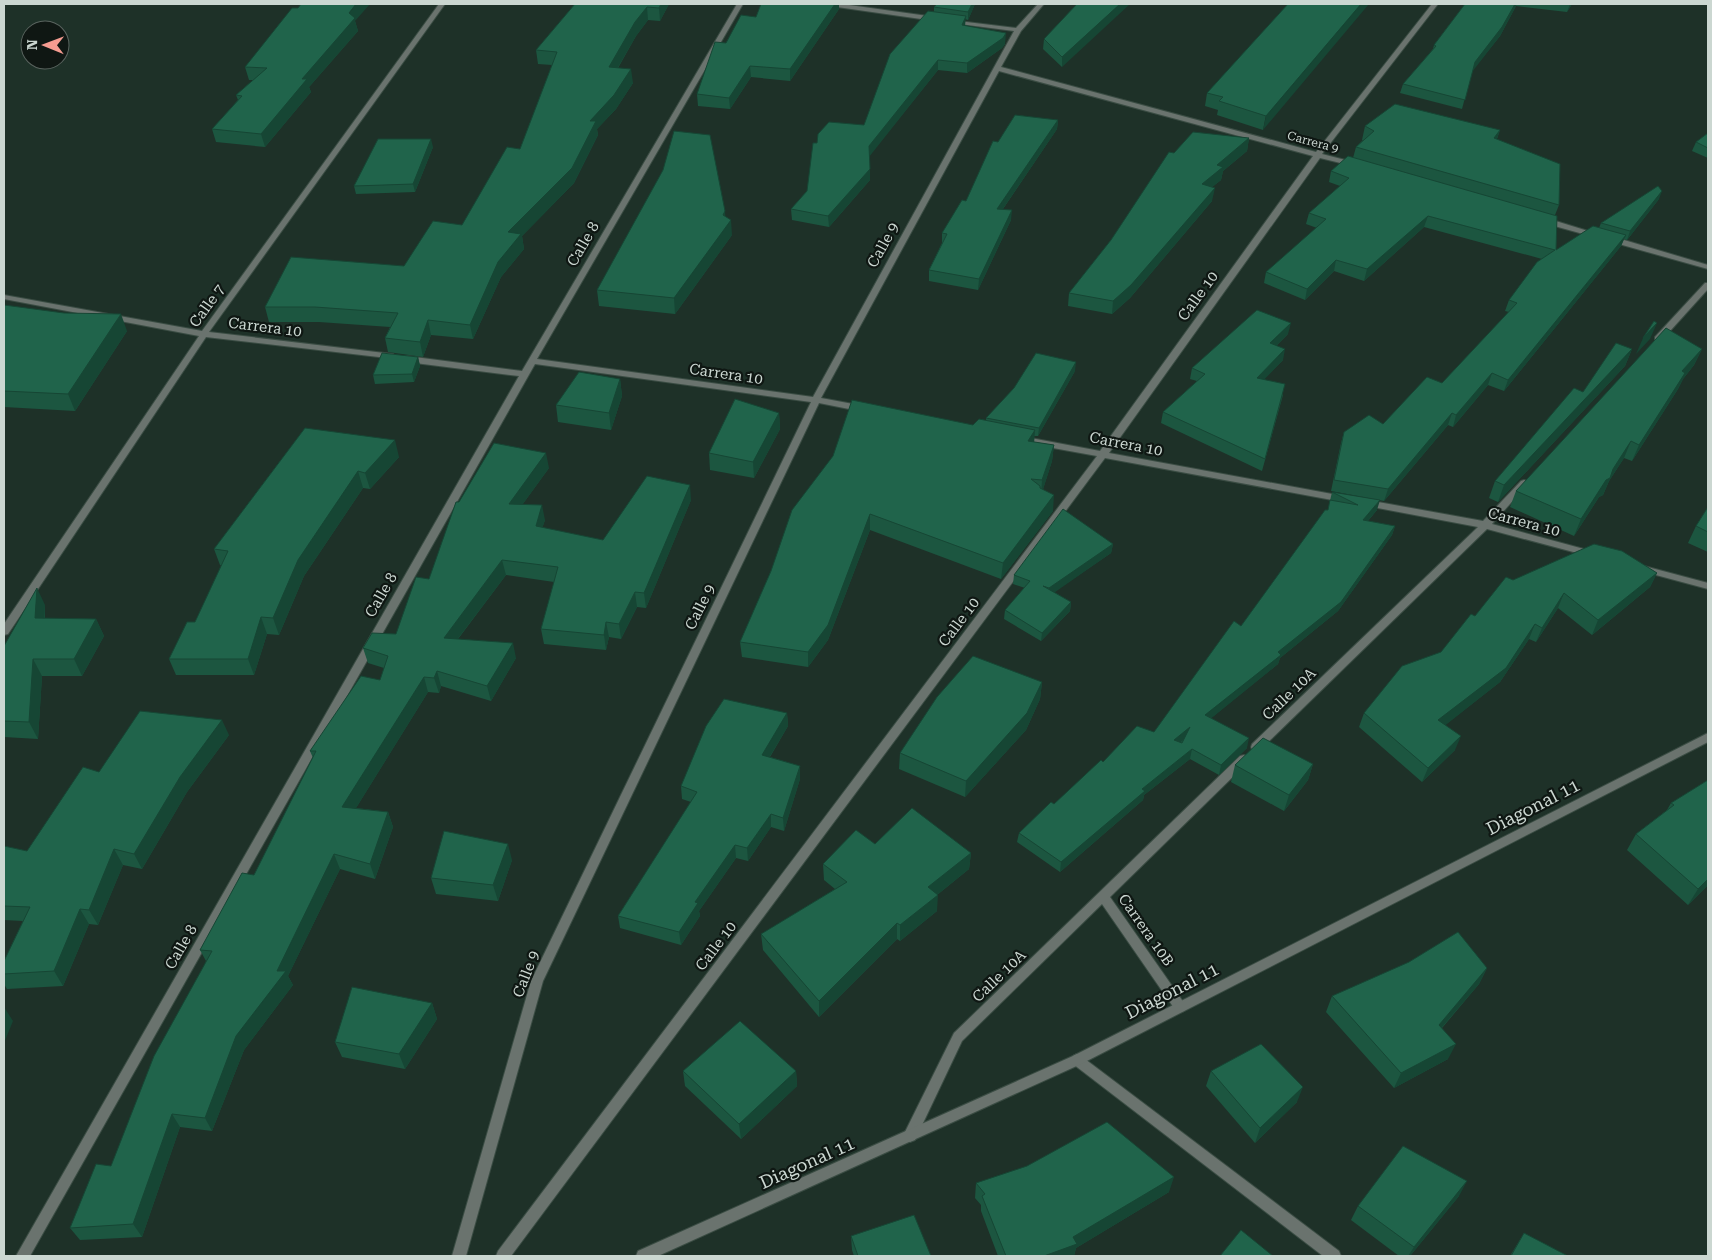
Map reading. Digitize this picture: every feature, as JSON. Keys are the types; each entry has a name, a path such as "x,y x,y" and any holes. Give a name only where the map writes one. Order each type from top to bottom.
{"street":[{"name":"Calle 7","path":"4,631 204,334 442,4"},
{"name":"Calle 8","path":"23,1256 524,374 740,4"},
{"path":"830,4 939,19"},
{"name":"Calle 9","path":"459,1256 537,981 816,400 1018,30 1041,4"},
{"name":"Calle 10","path":"503,1256 1104,454 1318,155 1435,4"},
{"path":"949,20 1018,30"},
{"name":"Carrera 9","path":"997,68 1365,168"},
{"path":"1537,218 1708,267"},
{"path":"1647,350 1708,285"},
{"name":"Carrera 10","path":"4,297 204,334 524,374"},
{"name":"Carrera 10","path":"532,361 816,400 873,411"},
{"name":"Carrera 10","path":"1008,436 1485,525 1606,558"},
{"name":"Calle 10A","path":"910,1136 958,1037 1485,525 1532,474"},
{"path":"1634,566 1708,586"},
{"name":"Diagonal 11","path":"643,1256 1077,1060 1708,737"},
{"name":"Carrera 10B","path":"1103,896 1180,1007"},
{"path":"1077,1060 1334,1256"}],"building":[{"path":"301,4 356,4 349,13 355,18 302,79 307,79 261,134 212,129 242,96 236,95 267,68 245,67 292,8 298,8"},
{"path":"575,4 661,4 659,8 647,7 635,22 609,67 631,69 614,95 590,121 596,121 572,168 508,232 521,234 498,262 470,325 428,320 420,342 385,338 398,313 315,307 265,307 291,257 404,266 433,221 462,225 507,147 520,149 557,52 536,50"},
{"path":"761,4 835,4 790,69 750,66 729,98 697,94 715,42 726,43 741,15 756,17"},
{"path":"937,4 972,4 968,12 934,7"},
{"path":"1077,4 1120,4 1062,57 1044,39"},
{"path":"1288,4 1361,4 1266,116 1219,101 1223,97 1207,93"},
{"path":"1465,4 1515,4 1502,27 1475,62 1465,100 1403,84 1436,46 1434,45"},
{"path":"928,11 966,16 962,25 1006,33 1003,38 967,63 938,60 869,146 870,169 828,216 791,209 807,191 813,143 817,143 818,134 829,122 864,125 890,54"},
{"path":"1395,104 1500,130 1494,138 1560,164 1559,205 1356,147 1374,131 1365,126"},
{"path":"1015,115 1058,120 997,209 1012,210 979,279 929,270 947,234 942,233 962,200 966,201 993,141 998,142"},
{"path":"674,131 710,135 725,211 723,215 731,220 674,298 597,290 663,170"},
{"path":"1193,132 1249,138 1217,165 1223,167 1202,184 1215,188 1131,285 1113,301 1069,293 1111,240 1169,152 1174,153"},
{"path":"1708,133 1708,148 1696,142"},
{"path":"378,139 431,139 413,184 354,186"},
{"path":"1348,156 1557,216 1556,250 1593,226 1626,235 1508,380 1492,373 1456,415 1452,413 1388,489 1334,480 1344,432 1369,415 1383,424 1427,377 1442,383 1517,303 1509,300 1537,262 1555,250 1428,216 1367,269 1336,260 1307,289 1266,272 1326,219 1309,213 1349,178 1331,171"},
{"path":"1658,186 1662,191 1630,231 1601,223"},
{"path":"4,305 64,313 121,314 68,394 4,391"},
{"path":"1257,310 1291,323 1270,343 1285,349 1257,378 1285,384 1265,459 1163,412 1205,374 1192,368"},
{"path":"1654,321 1657,323 1643,338"},
{"path":"1666,328 1702,349 1682,371 1685,373 1639,445 1631,441 1613,469 1610,478 1606,480 1581,519 1516,491"},
{"path":"1616,343 1632,349 1504,485 1495,481 1574,388 1583,392"},
{"path":"382,353 418,357 412,374 373,375"},
{"path":"1036,353 1076,362 1039,428 986,418 1014,388"},
{"path":"579,372 620,379 609,413 556,405"},
{"path":"735,399 779,413 753,462 709,453"},
{"path":"852,400 973,425 979,419 1035,430 1028,441 1054,445 1042,480 1031,479 1040,488 1054,495 1003,563 870,514 828,625 808,652 740,642 771,571 792,510 833,456"},
{"path":"305,428 395,440 365,473 358,471 298,560 273,618 261,617 248,659 169,659 187,622 195,622 228,551 214,549"},
{"path":"494,443 546,453 509,504 542,505 536,526 603,540 647,476 690,485 644,593 635,592 619,624 606,622 604,635 541,629 558,567 502,560 444,638 513,643 487,686 437,671 434,678 424,677 342,807 388,812 370,864 334,854 277,971 286,971 236,1036 205,1118 172,1114 133,1224 70,1228 96,1164 111,1166 154,1056 212,951 200,950 242,873 254,875 316,751 310,751 361,676 380,680 388,656 363,648 372,633 396,634 416,577 429,579 456,502 459,502"},
{"path":"1332,492 1380,500 1363,520 1395,526 1341,602 1278,652 1281,655 1205,715 1249,738 1221,765 1192,749 1142,789 1145,791 1061,862 1019,833 1051,802 1054,804 1101,760 1103,762 1137,726 1154,732 1234,621 1241,626 1325,510 1328,510 1330,500 1358,505","holes":["1190,727 1182,743 1174,740"]},
{"path":"1708,507 1708,532 1696,526"},
{"path":"1063,509 1113,544 1049,588 1043,586 1071,602 1042,633 1005,610 1030,581 1014,575"},
{"path":"1594,544 1622,551 1657,573 1598,620 1564,593 1542,628 1535,624 1506,668 1438,720 1461,736 1428,768 1364,713 1402,666 1441,652 1471,614 1475,616 1506,577 1513,580"},
{"path":"37,588 35,618 96,619 74,659 33,659 29,722 4,721 4,646"},
{"path":"973,656 1042,682 1027,713 966,781 900,753 937,697"},
{"path":"724,699 787,713 762,755 800,766 783,818 771,814 747,848 735,845 695,902 698,903 679,932 618,916 697,792 681,786 706,726"},
{"path":"140,711 222,720 180,777 134,854 114,849 89,910 80,909 54,971 4,974 4,961 30,907 4,906 4,846 27,851 83,767 99,772"},
{"path":"1263,738 1313,764 1289,795 1235,765"},
{"path":"1708,780 1708,879 1698,889 1636,834 1674,805 1671,803"},
{"path":"912,808 971,853 928,887 938,895 900,925 897,923 819,1001 761,934 847,882 823,864 856,830 875,844"},
{"path":"444,831 508,844 493,885 431,878"},
{"path":"1458,932 1487,968 1439,1025 1456,1044 1401,1073 1332,996 1409,962"},
{"path":"352,987 432,1003 399,1054 335,1042"},
{"path":"740,1021 796,1071 739,1124 683,1071"},
{"path":"1261,1044 1303,1087 1260,1128 1211,1071"},
{"path":"1107,1122 1174,1177 1073,1237 1077,1244 1044,1256 1006,1256 982,1196 985,1194 976,1183 1027,1166"},
{"path":"1403,1146 1467,1181 1414,1247 1358,1206"},
{"path":"914,1215 931,1256 858,1256 851,1236"},
{"path":"1241,1230 1273,1256 1220,1256"},
{"path":"1524,1233 1568,1256 1511,1256"}]}
